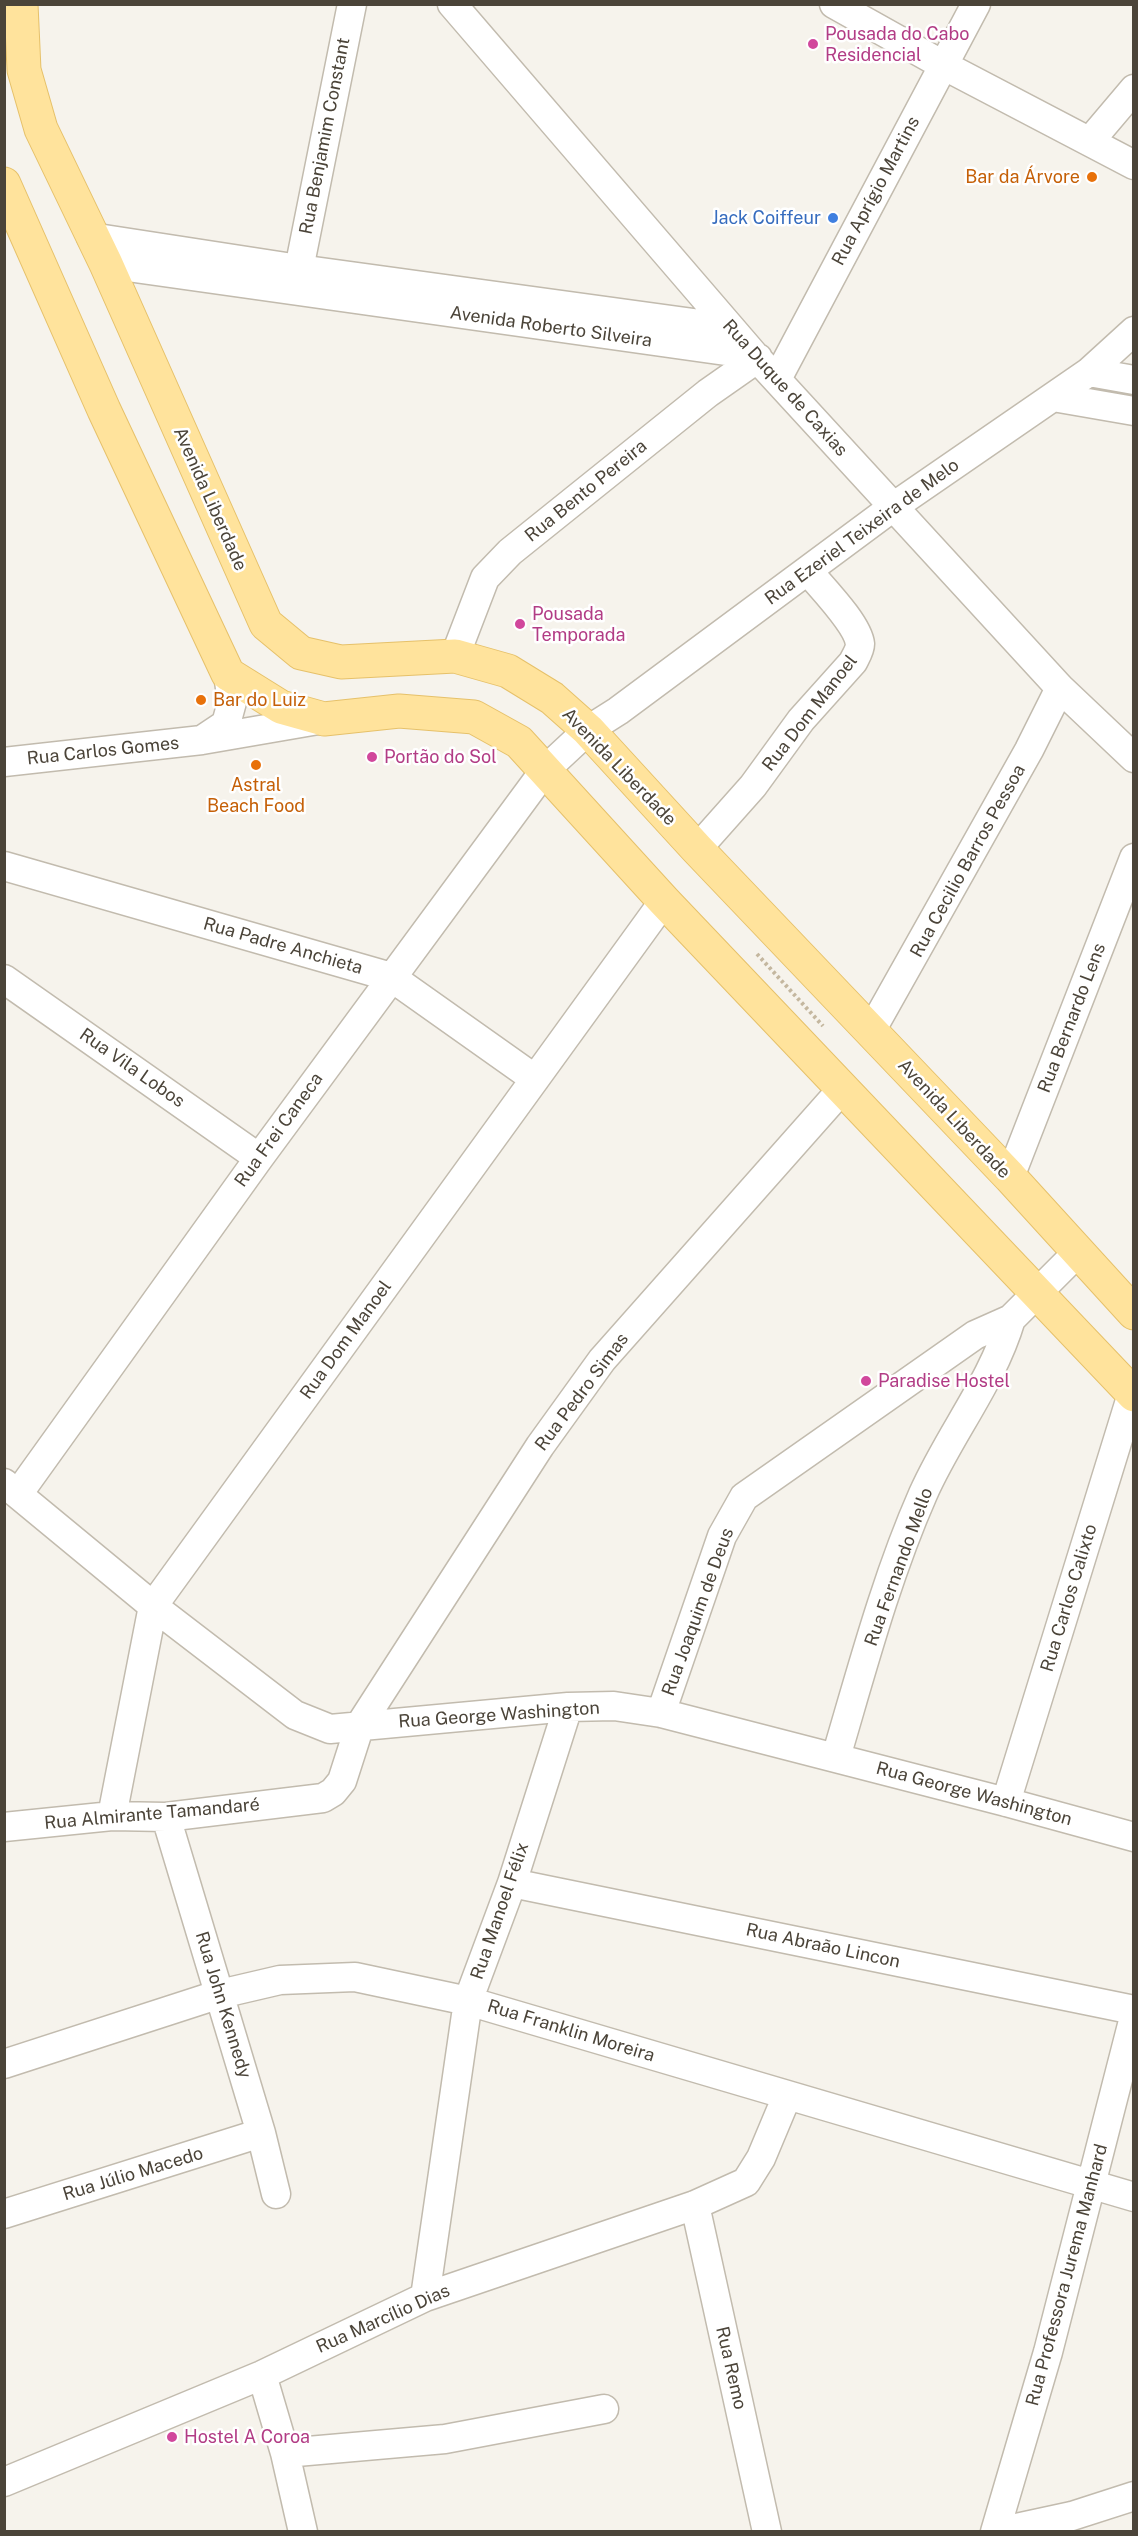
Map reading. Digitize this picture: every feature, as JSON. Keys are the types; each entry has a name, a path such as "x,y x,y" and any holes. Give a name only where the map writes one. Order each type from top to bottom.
{"main road":[{"name":"Avenida Liberdade","path":"21,4 24,70 41,129 266,624 300,653 341,662 455,656 508,671 552,698 588,730 697,849 1010,1177 1134,1313"},
{"path":"4,184 104,410 228,674 281,707 324,719 399,711 474,717 519,742 664,901 1133,1395"}],"street":[{"name":"Rua Benjamim Constant","path":"299,268 352,4"},
{"name":"Rua Duque de Caxias","path":"452,4 693,285 708,331"},
{"path":"834,4 943,65 1134,165"},
{"name":"Rua Aprígio Martins","path":"777,379 976,4"},
{"path":"1090,141 1134,89"},
{"name":"Avenida Roberto Silveira","path":"98,251 299,268 349,288"},
{"name":"Avenida Roberto Silveira","path":"98,251 349,288 708,331 756,357"},
{"path":"693,285 708,331"},
{"name":"Rua Ezeriel Teixeira de Melo","path":"544,770 588,730 618,711 893,507 1089,372 1134,331"},
{"name":"Rua Duque de Caxias","path":"756,357 1060,688 1134,758"},
{"name":"Rua Bento Pereira","path":"455,656 485,578 510,552 756,357"},
{"path":"1089,372 1134,380"},
{"path":"1053,397 1134,411"},
{"name":"Rua Dom Manoel","path":"697,849 753,786 801,720 854,662 859,651 860,642 842,609 808,571"},
{"path":"202,740 226,724 232,702 228,674"},
{"name":"Rua Cecilio Barros Pessoa","path":"871,1031 1029,750 1060,688"},
{"name":"Rua Carlos Gomes","path":"4,762 202,740 324,719"},
{"name":"Rua Frei Caneca","path":"11,1488 259,1158 544,770"},
{"name":"Rua Bernardo Lens","path":"1010,1177 1134,858"},
{"name":"Rua Padre Anchieta","path":"4,866 391,977 535,1080"},
{"name":"Rua Dom Manoel","path":"112,1816 153,1606 664,901"},
{"name":"Rua Vila Lobos","path":"4,979 259,1158"},
{"name":"Rua Pedro Simas","path":"360,1725 540,1446 602,1360 843,1088"},
{"name":"Rua Joaquim de Deus","path":"662,1713 722,1536 744,1497 975,1335 1011,1318 1038,1294 1077,1253"},
{"name":"Rua Fernando Mello","path":"836,1757 884,1595 924,1492 983,1386 1002,1347 1011,1318"},
{"path":"949,1353 983,1386"},
{"name":"Rua Carlos Calixto","path":"1006,1802 1133,1395"},
{"name":"Rua George Washington","path":"11,1488 153,1606 295,1715 330,1729 568,1707 614,1706 662,1713 1134,1837"},
{"name":"Rua Manoel Félix","path":"425,2297 468,2001 512,1883 568,1707"},
{"name":"Rua Almirante Tamandaré","path":"4,1827 112,1816 166,1817 323,1798 333,1792 342,1781 360,1725"},
{"name":"Rua John Kennedy","path":"166,1817 261,2133 276,2194"},
{"name":"Rua Abraão Lincon","path":"512,1883 1134,2010"},
{"name":"Rua Franklin Moreira","path":"4,2064 220,1994 280,1980 354,1977 468,2001 1134,2197"},
{"name":"Rua Professora Jurema Manhard","path":"996,2532 1048,2352 1134,2018"},
{"name":"Rua Marcílio Dias","path":"4,2482 262,2374 425,2297 695,2205 746,2182 761,2158 787,2096"},
{"name":"Rua Júlio Macedo","path":"4,2214 261,2133"},
{"name":"Rua Remo","path":"695,2205 767,2532"},
{"path":"262,2374 285,2453 303,2532"},
{"path":"285,2453 445,2439 604,2409"},
{"path":"996,2532 1072,2516 1134,2496"}],"place":[{"name":"Pousada do Cabo Residencial","path":"813,44"},
{"name":"Bar da Árvore","path":"1092,177"},
{"name":"Jack Coiffeur","path":"833,218"},
{"name":"Pousada Temporada","path":"520,624"},
{"name":"Bar do Luiz","path":"201,700"},
{"name":"Portão do Sol","path":"372,757"},
{"name":"Astral Beach Food","path":"256,765"},
{"name":"Paradise Hostel","path":"866,1381"},
{"name":"Hostel A Coroa","path":"172,2437"}]}
